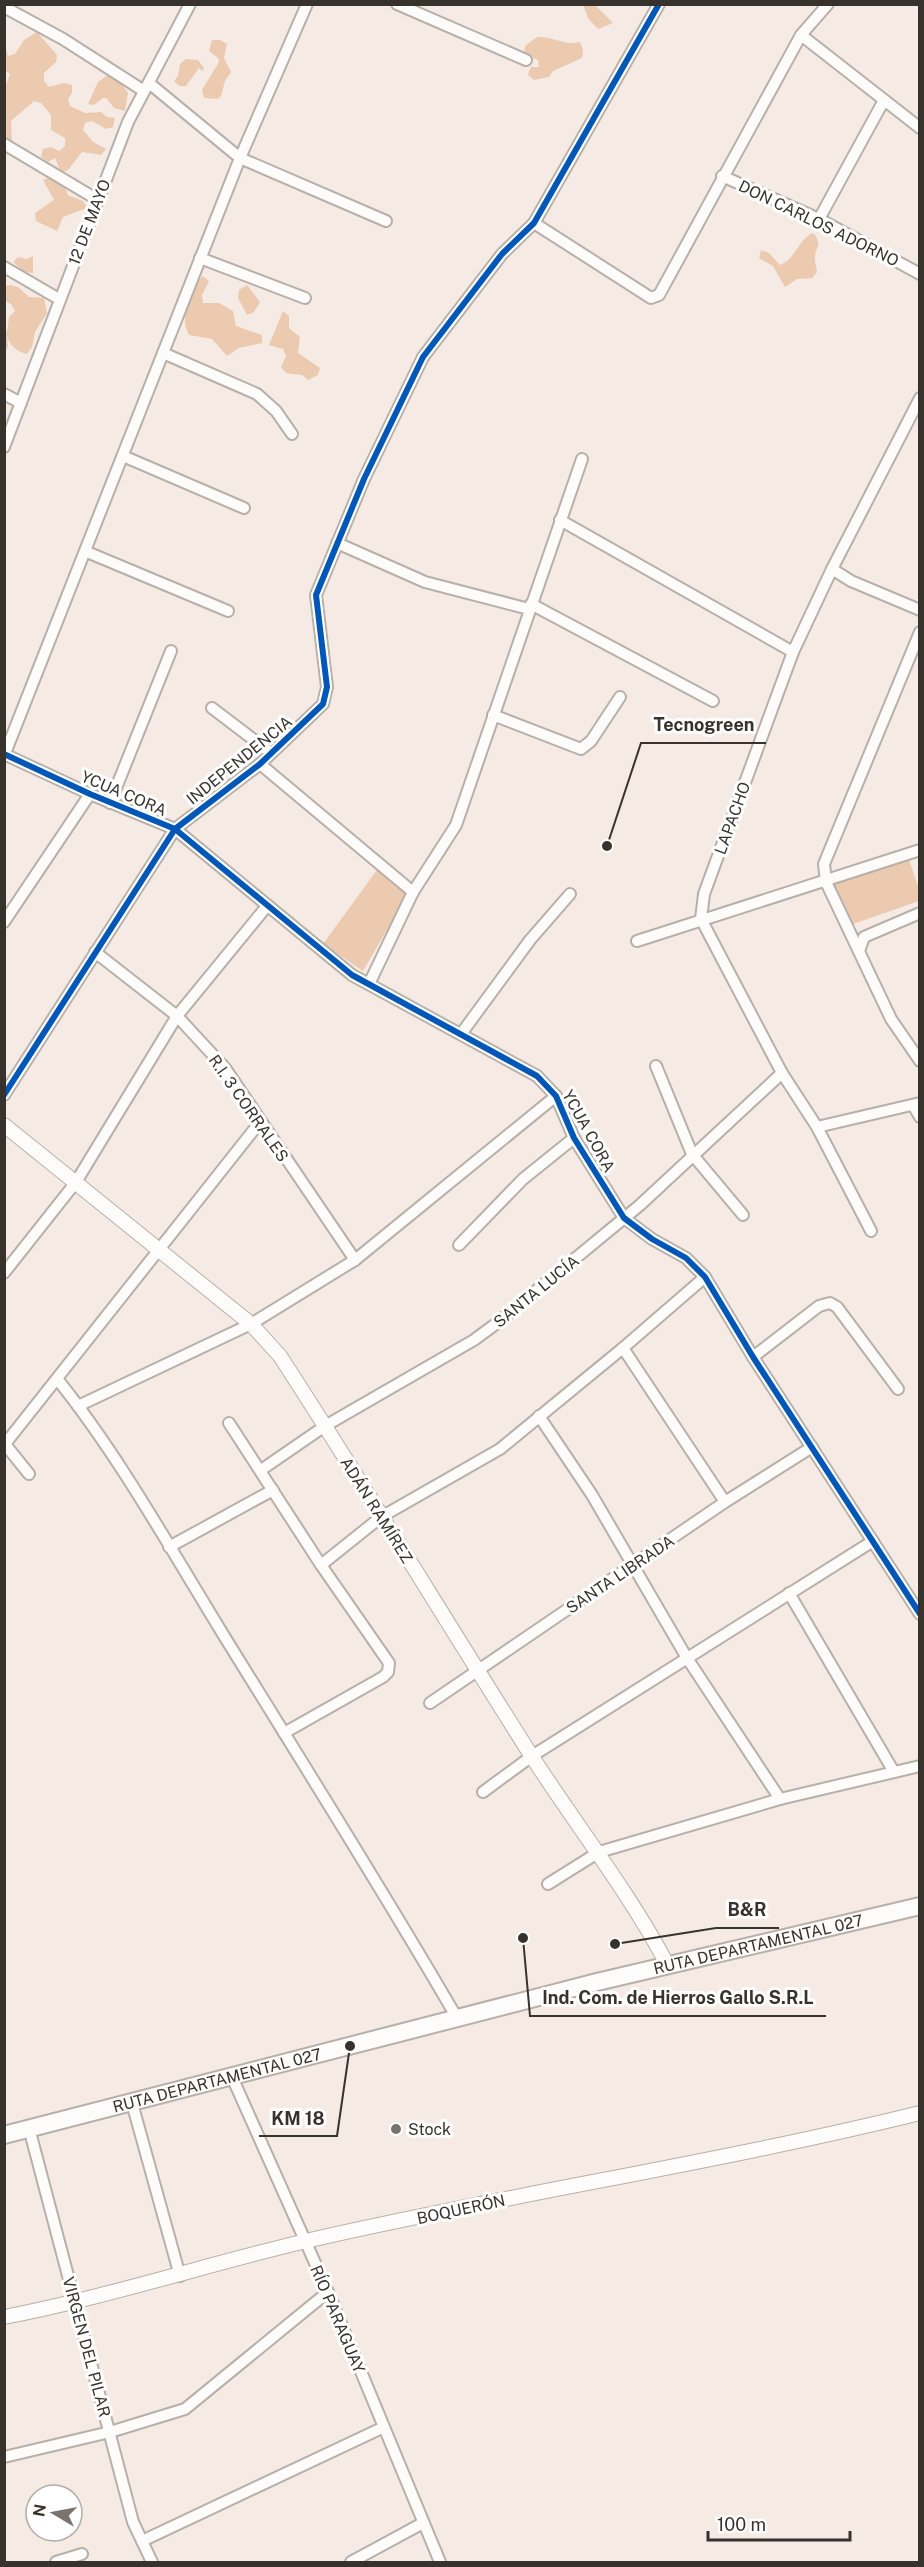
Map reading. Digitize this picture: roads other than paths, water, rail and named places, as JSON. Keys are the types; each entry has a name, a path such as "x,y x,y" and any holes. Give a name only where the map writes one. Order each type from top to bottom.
{"main road":[{"name":"RUTA DEPARTAMENTAL 027","path":"4,2135 456,2018 920,1906"}],"street":[{"name":"12 DE MAYO","path":"4,447 128,122 190,4"},
{"path":"5,754 87,552 240,158 307,4"},
{"path":"398,4 526,60"},
{"name":"INDEPENDENCIA","path":"4,1095 175,829 260,764 310,719 327,696 316,596 364,479 423,357 502,254 534,223 659,4"},
{"path":"534,223 651,298 659,295 801,35 828,4"},
{"path":"4,7 147,87 240,158 386,221"},
{"path":"801,35 883,102 920,128"},
{"path":"819,219 883,102"},
{"path":"4,144 98,200"},
{"name":"DON CARLOS ADORNO","path":"722,176 819,219 917,272"},
{"path":"200,258 305,298"},
{"path":"4,267 59,299"},
{"path":"163,353 257,394 276,411 292,434"},
{"path":"4,394 21,403"},
{"name":"LAPACHO","path":"701,919 704,894 793,652 832,569 920,398"},
{"path":"123,456 244,508"},
{"path":"369,984 413,892 456,825 582,459"},
{"path":"560,520 793,652"},
{"path":"337,543 424,582 530,606 712,700"},
{"path":"87,552 228,611"},
{"path":"832,569 851,581 920,610"},
{"path":"920,632 824,864 826,882 891,1018 920,1061"},
{"path":"110,802 171,651"},
{"path":"493,715 581,749 591,741 620,697"},
{"path":"212,708 271,753"},
{"name":"YCUA CORA","path":"5,754 90,794 175,829 335,962 369,984 537,1076 556,1096 574,1138 624,1218 652,1239 686,1258 705,1277 753,1357 920,1614"},
{"path":"260,764 413,892"},
{"path":"4,922 90,794"},
{"path":"637,941 920,850"},
{"path":"461,1034 530,940 570,894"},
{"path":"4,1273 76,1182 177,1016 267,906"},
{"path":"859,951 864,937 920,913"},
{"path":"701,919 782,1073 817,1128 871,1231"},
{"name":"R.I. 3 CORRALES","path":"95,952 177,1016 225,1068 355,1260"},
{"path":"656,1066 692,1154 743,1215"},
{"name":"SANTA LUCÍA","path":"261,1470 325,1426 474,1340 640,1205 692,1154 782,1073"},
{"path":"78,1406 251,1324 355,1260 556,1096"},
{"path":"817,1128 916,1104 920,1117"},
{"path":"29,1474 5,1443 58,1380 260,1122"},
{"name":"ADÁN RAMÍREZ","path":"4,1125 251,1324 280,1356 532,1756 599,1852 651,1934 668,1966"},
{"path":"459,1245 523,1179 574,1138"},
{"path":"321,1565 381,1517 500,1449 705,1277"},
{"path":"753,1357 819,1306 830,1303 837,1307 898,1389"},
{"path":"623,1348 725,1502"},
{"path":"58,1380 78,1406 169,1547 456,2018"},
{"path":"539,1416 592,1495 687,1658 780,1798"},
{"path":"229,1423 321,1565 389,1663 388,1672 284,1733"},
{"name":"SANTA LIBRADA","path":"429,1703 634,1566 725,1502 812,1447"},
{"path":"169,1547 273,1490"},
{"path":"483,1792 532,1756 873,1540"},
{"path":"789,1593 894,1772"},
{"path":"548,1884 599,1852 780,1798 920,1766"},
{"name":"RÍO PARAGUAY","path":"232,2077 328,2292 382,2428 440,2562"},
{"path":"132,2103 180,2276"},
{"name":"BOQUERÓN","path":"4,2317 75,2303 305,2241 578,2183 852,2130 920,2113"},
{"name":"VIRGEN DEL PILAR","path":"29,2128 133,2522 152,2562"},
{"path":"4,2457 110,2432 185,2409 328,2292"},
{"path":"142,2541 382,2428"},
{"path":"351,2562 423,2523"},
{"path":"56,2562 82,2554"}],"place":[{"name":"Tecnogreen","path":"607,846"},
{"name":"Ind. Com. de Hierros Gallo S.R.L","path":"523,1938"},
{"name":"B&R","path":"615,1944"},
{"name":"KM 18","path":"350,2046"},
{"name":"Stock","path":"396,2129"}]}
